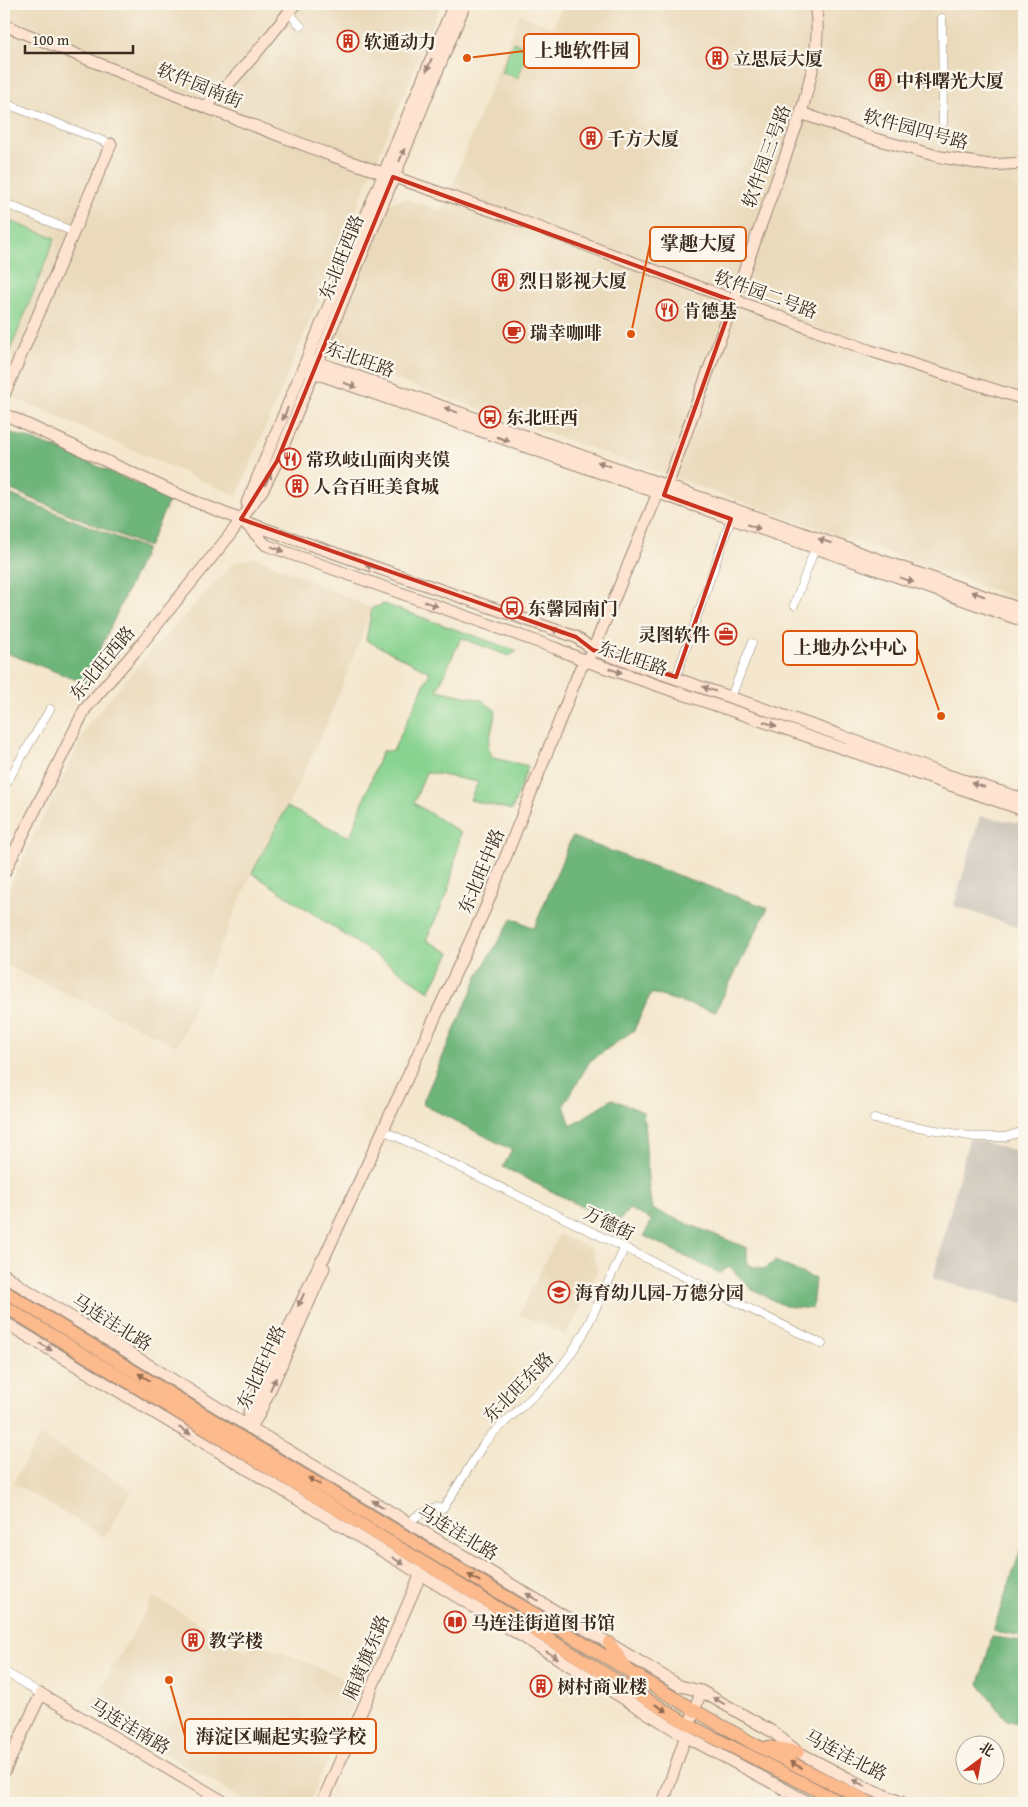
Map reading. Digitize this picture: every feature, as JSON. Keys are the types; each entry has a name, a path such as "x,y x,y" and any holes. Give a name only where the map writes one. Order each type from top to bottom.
{"main road":[{"name":"马连洼北路","path":"4,1290 242,1445 282,1476 423,1569 687,1731 842,1803"},
{"name":"马连洼北路","path":"4,1306 242,1445 431,1552 694,1710 756,1745 871,1803"},
{"path":"609,1643 628,1671"},
{"path":"756,1745 798,1752"}],"street":[{"name":"东北旺西路","path":"389,176 454,4"},
{"name":"东北旺西路","path":"4,873 84,709 144,640 241,519 310,366 389,176 465,4"},
{"name":"软件园三号路","path":"662,490 801,112 814,62 818,22 815,4"},
{"path":"205,107 250,61 292,8 302,26"},
{"path":"942,18 943,123"},
{"name":"软件园南街","path":"4,25 205,107 389,176"},
{"path":"4,103 111,144 4,395"},
{"name":"软件园四号路","path":"801,112 872,138 941,157 989,165 1024,163"},
{"name":"软件园二号路","path":"389,176 516,220 871,351 1024,399"},
{"path":"4,203 74,232"},
{"name":"东北旺路","path":"310,366 662,490 1024,610"},
{"name":"东北旺路","path":"4,414 186,498 254,525 576,637 594,650 731,696 934,771 1024,799"},
{"name":"东北旺路","path":"662,490 731,518 1024,622"},
{"name":"东北旺中路","path":"242,1445 258,1416 312,1300 326,1264 324,1258 485,909 580,669 594,650 662,490"},
{"path":"676,677 731,518"},
{"name":"东北旺路","path":"241,519 266,545 556,648 586,661 1024,810"},
{"path":"794,605 815,548"},
{"path":"731,696 752,643"},
{"path":"4,787 50,709"},
{"path":"874,1119 975,1137 1005,1137 1024,1131"},
{"name":"万德街","path":"383,1130 822,1344"},
{"name":"东北旺东路","path":"406,1521 436,1506 443,1509 483,1445 492,1434 521,1409 556,1374 584,1333 625,1247"},
{"name":"马连洼北路","path":"4,1274 251,1428 680,1686 701,1691 773,1732 798,1752 863,1786 903,1803"},
{"path":"4,1281 19,1285"},
{"name":"马连洼北路","path":"4,1322 312,1508 423,1569"},
{"path":"282,1476 312,1508"},
{"path":"406,1521 431,1552"},
{"name":"厢黄旗东路","path":"322,1803 431,1552"},
{"path":"4,1671 41,1694 4,1772"},
{"path":"663,1803 701,1691"},
{"name":"马连洼南路","path":"41,1694 226,1803"},
{"name":"马连洼北路","path":"687,1731 810,1803"}],"highlighted area":[{"path":"393,177 733,301 664,495 731,519 676,677 593,650 576,637 241,519 277,461"}],"shaded area":[{"path":"4,4 441,4 237,496 4,393"},
{"path":"563,4 1024,4 1024,601 323,354 386,204 406,199 442,211 520,14 553,28"},
{"path":"256,557 372,608 328,722 287,807 252,873 177,1046 4,964 4,898 90,722 137,667 234,563"},
{"path":"980,816 1024,824 1024,929 954,906"},
{"path":"969,1138 1024,1153 1024,1303 933,1279"},
{"name":"海育幼儿园-万德分园","path":"559,1234 591,1248 598,1271 574,1321 565,1335 519,1314"},
{"path":"40,1436 132,1490 105,1537 13,1483"},
{"path":"154,1597 248,1652 252,1640 360,1685 309,1803 249,1803 89,1708"}],"green space":[{"path":"513,42 529,48 518,78 501,72"},
{"path":"4,219 55,238 6,361 4,360"},
{"path":"4,432 56,448 170,498 148,547 4,487"},
{"path":"4,492 146,549 85,683 4,652"},
{"path":"384,604 517,651 509,656 461,638 437,690 482,700 496,711 488,747 493,758 528,766 512,810 470,800 478,782 426,772 414,803 461,833 448,892 426,940 450,953 429,991 252,873 287,807 350,837 382,751 393,751 430,672 366,640 372,608"},
{"path":"572,837 768,908 715,1012 651,993 634,1030 590,1061 564,1105 571,1126 612,1099 643,1112 652,1209 747,1248 747,1265 764,1269 775,1261 815,1279 812,1309 785,1306 751,1289 730,1267 719,1273 644,1236 652,1220 629,1209 620,1220 603,1217 503,1167 512,1150 422,1104 479,974 512,918 534,928"},
{"path":"1021,1549 1024,1550 1024,1636 993,1631"},
{"path":"992,1637 1024,1641 1024,1725 1007,1720 979,1684"}],"place":[{"name":"软通动力","path":"348,41"},
{"name":"上地软件园","path":"467,58"},
{"name":"立思辰大厦","path":"717,58"},
{"name":"中科曙光大厦","path":"880,80"},
{"name":"千方大厦","path":"591,138"},
{"name":"烈日影视大厦","path":"503,280"},
{"name":"肯德基","path":"667,310"},
{"name":"瑞幸咖啡","path":"514,332"},
{"name":"掌趣大厦","path":"631,334"},
{"name":"东北旺西","path":"490,417"},
{"name":"常玖岐山面肉夹馍","path":"290,459"},
{"name":"人合百旺美食城","path":"297,486"},
{"name":"东馨园南门","path":"512,608"},
{"name":"灵图软件","path":"726,634"},
{"name":"上地办公中心","path":"941,716"},
{"name":"海育幼儿园-万德分园","path":"559,1292"},
{"name":"马连洼街道图书馆","path":"455,1622"},
{"name":"教学楼","path":"193,1640"},
{"name":"海淀区崛起实验学校","path":"169,1680"},
{"name":"树村商业楼","path":"541,1686"}]}
